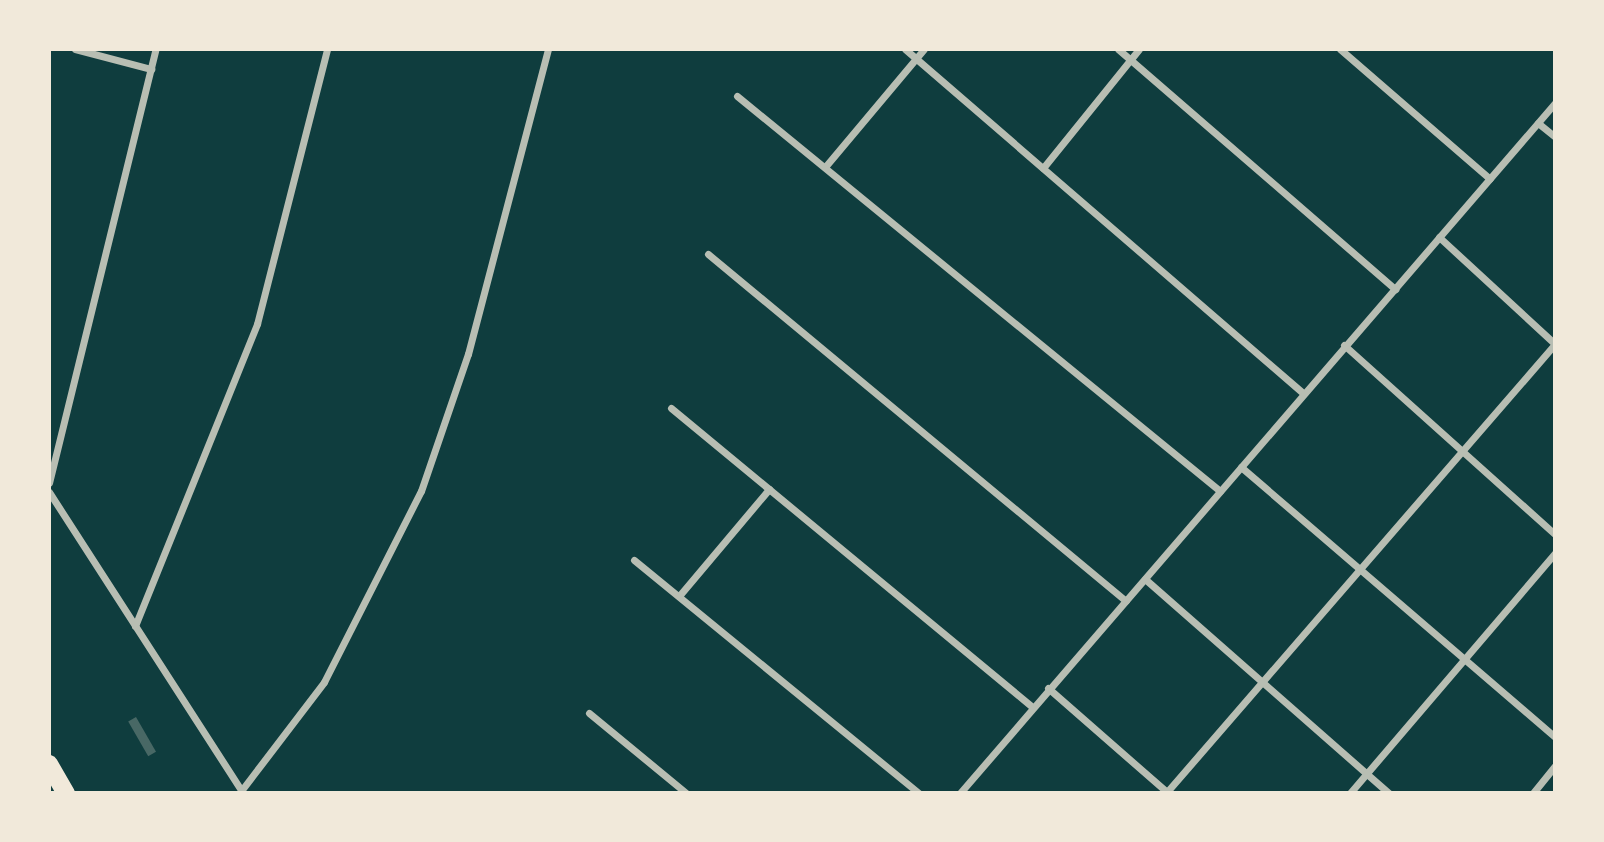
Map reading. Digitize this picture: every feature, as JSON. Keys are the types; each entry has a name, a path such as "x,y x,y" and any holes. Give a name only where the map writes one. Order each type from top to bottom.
{"main road":[{"path":"49,764 66,793"}],"street":[{"path":"75,49 151,69"},
{"path":"49,483 156,49"},
{"path":"135,626 257,324 327,49"},
{"path":"49,492 242,792 324,682 421,491 468,354 548,49"},
{"path":"905,49 1303,393"},
{"path":"825,167 924,49"},
{"path":"1118,49 1395,289"},
{"path":"1043,168 1139,49"},
{"path":"1340,49 1490,179"},
{"path":"737,96 1220,491"},
{"path":"960,793 1555,103"},
{"path":"1538,122 1555,137"},
{"path":"1048,688 1167,793 1459,448 1555,344 1439,237"},
{"path":"708,254 1126,601"},
{"path":"1344,345 1555,534"},
{"path":"671,408 1032,707"},
{"path":"1241,467 1555,737"},
{"path":"679,596 769,489"},
{"path":"1350,793 1555,553"},
{"path":"634,559 919,793"},
{"path":"1145,579 1389,793"},
{"path":"589,713 686,793"},
{"path":"1533,793 1555,766"}],"building":[{"path":"136,717 156,752 148,756 128,722"}]}
